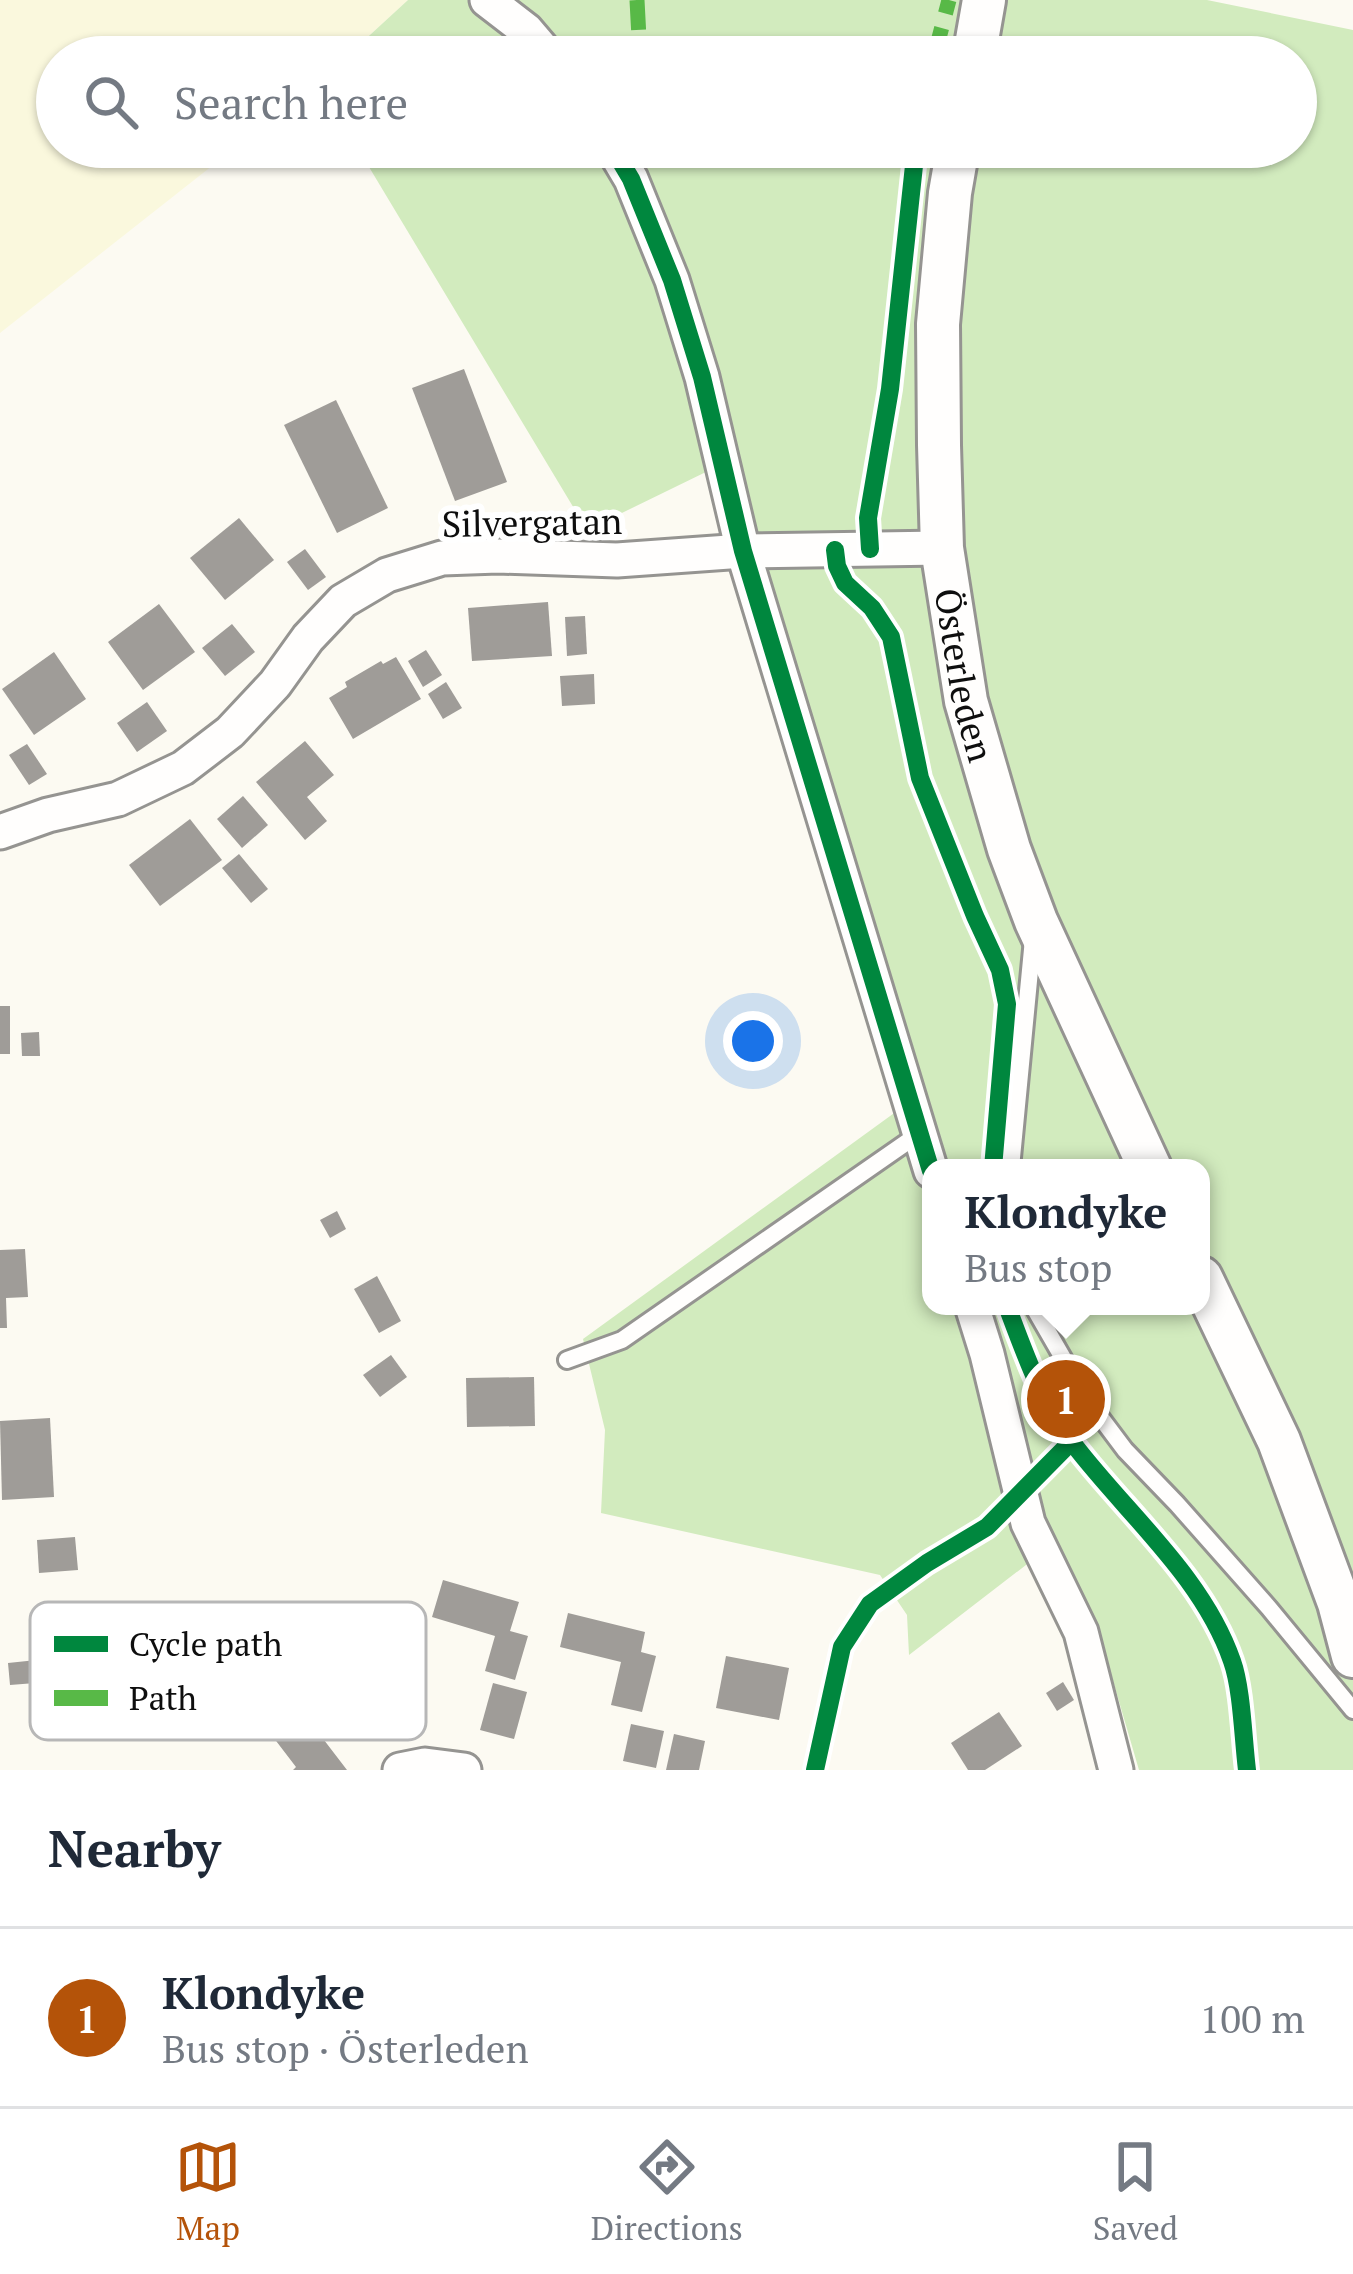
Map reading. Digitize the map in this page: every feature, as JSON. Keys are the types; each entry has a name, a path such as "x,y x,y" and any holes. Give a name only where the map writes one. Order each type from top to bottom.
{"street":[{"path":"487,0 532,36"},
{"path":"978,36 984,0"},
{"path":"624,168 672,280 702,377 743,551 928,1159"},
{"name":"Österleden","path":"954,168 938,324 942,548 966,701 1009,849 1036,920 1146,1159"},
{"name":"Silvergatan","path":"0,832 47,815 118,800 183,768 230,732 343,601 387,574 442,558 617,560 743,551 942,548"},
{"path":"1210,1298 1279,1441 1339,1603 1353,1656"},
{"path":"974,1315 1028,1523 1082,1632 1116,1770"},
{"path":"400,1770 425,1766 464,1770"}],"lane":[{"path":"1012,1159 1036,920"},
{"path":"567,1360 622,1340 920,1133"},
{"path":"1038,1315 1086,1398 1125,1450 1269,1608 1353,1710"}],"shaded area":[{"path":"0,0 408,0 369,36 36,36 36,168 209,168 0,333"}],"green space":[{"path":"408,0 1207,0 1353,30 1353,1770 1139,1770 1097,1626 1035,1558 909,1655 907,1615 880,1575 601,1513 605,1430 583,1339 897,1111 733,577 710,470 587,530 370,168 1317,168 1317,36 369,36"}],"building":[{"path":"464,369 507,482 455,501 412,388"},
{"path":"336,400 388,508 337,533 284,425"},
{"path":"239,518 274,560 225,600 190,558"},
{"path":"305,549 326,577 308,590 287,562"},
{"path":"548,602 552,656 472,661 468,608"},
{"path":"159,604 195,652 143,690 108,642"},
{"path":"585,616 587,654 567,656 565,617"},
{"path":"232,624 255,652 225,676 202,648"},
{"path":"426,650 442,675 423,687 408,661"},
{"path":"54,652 86,699 34,735 2,689"},
{"path":"396,657 421,699 353,739 329,698 347,687 345,682"},
{"path":"594,674 595,704 562,706 560,676"},
{"path":"446,682 462,708 443,719 428,694"},
{"path":"147,702 167,731 137,752 117,723"},
{"path":"305,741 334,775 307,797 327,821 305,840 256,782"},
{"path":"27,744 47,774 29,785 9,755"},
{"path":"243,796 268,825 242,848 217,819"},
{"path":"190,819 222,860 160,906 129,865"},
{"path":"239,854 268,889 251,903 222,868"},
{"path":"0,1006 10,1006 10,1054 0,1054"},
{"path":"39,1032 40,1056 22,1056 21,1033"},
{"path":"337,1211 346,1229 330,1238 320,1220"},
{"path":"25,1249 28,1297 6,1298 7,1328 0,1328 0,1250"},
{"path":"377,1276 401,1321 379,1333 354,1289"},
{"path":"391,1355 407,1377 380,1397 363,1375"},
{"path":"534,1377 535,1426 467,1427 466,1378"},
{"path":"50,1418 54,1497 2,1500 0,1421"},
{"path":"75,1537 78,1570 39,1573 37,1540"},
{"path":"443,1580 519,1602 510,1631 528,1636 515,1680 485,1671 495,1636 432,1617"},
{"path":"568,1613 645,1632 641,1652 656,1656 642,1712 611,1705 621,1662 560,1647"},
{"path":"726,1656 789,1668 779,1720 716,1708"},
{"path":"30,1661 30,1683 10,1685 8,1663"},
{"path":"1063,1682 1074,1700 1057,1711 1046,1693"},
{"path":"493,1683 527,1692 514,1739 480,1730"},
{"path":"999,1712 1022,1746 985,1770 968,1770 951,1743"},
{"path":"631,1724 664,1731 656,1768 623,1761"},
{"path":"674,1734 705,1741 699,1770 666,1770"},
{"path":"275,1740 324,1740 347,1770 293,1770 296,1767"}],"marked path":[{"path":"637,0 639,36"},
{"path":"940,36 949,0"}],"cycle path":[{"path":"624,168 672,280 702,377 743,551 927,1159"},
{"path":"870,549 868,518 890,389 914,168"},
{"path":"835,550 845,583 872,608 891,637 920,778 1000,970 1007,1004 994,1159"},
{"path":"1011,1315 1053,1414 1184,1574 1219,1630 1238,1685 1247,1770"},
{"path":"815,1770 842,1647 870,1604 987,1527 1071,1442"}],"place":[{"name":"Klondyke","path":"1066,1399"}]}
